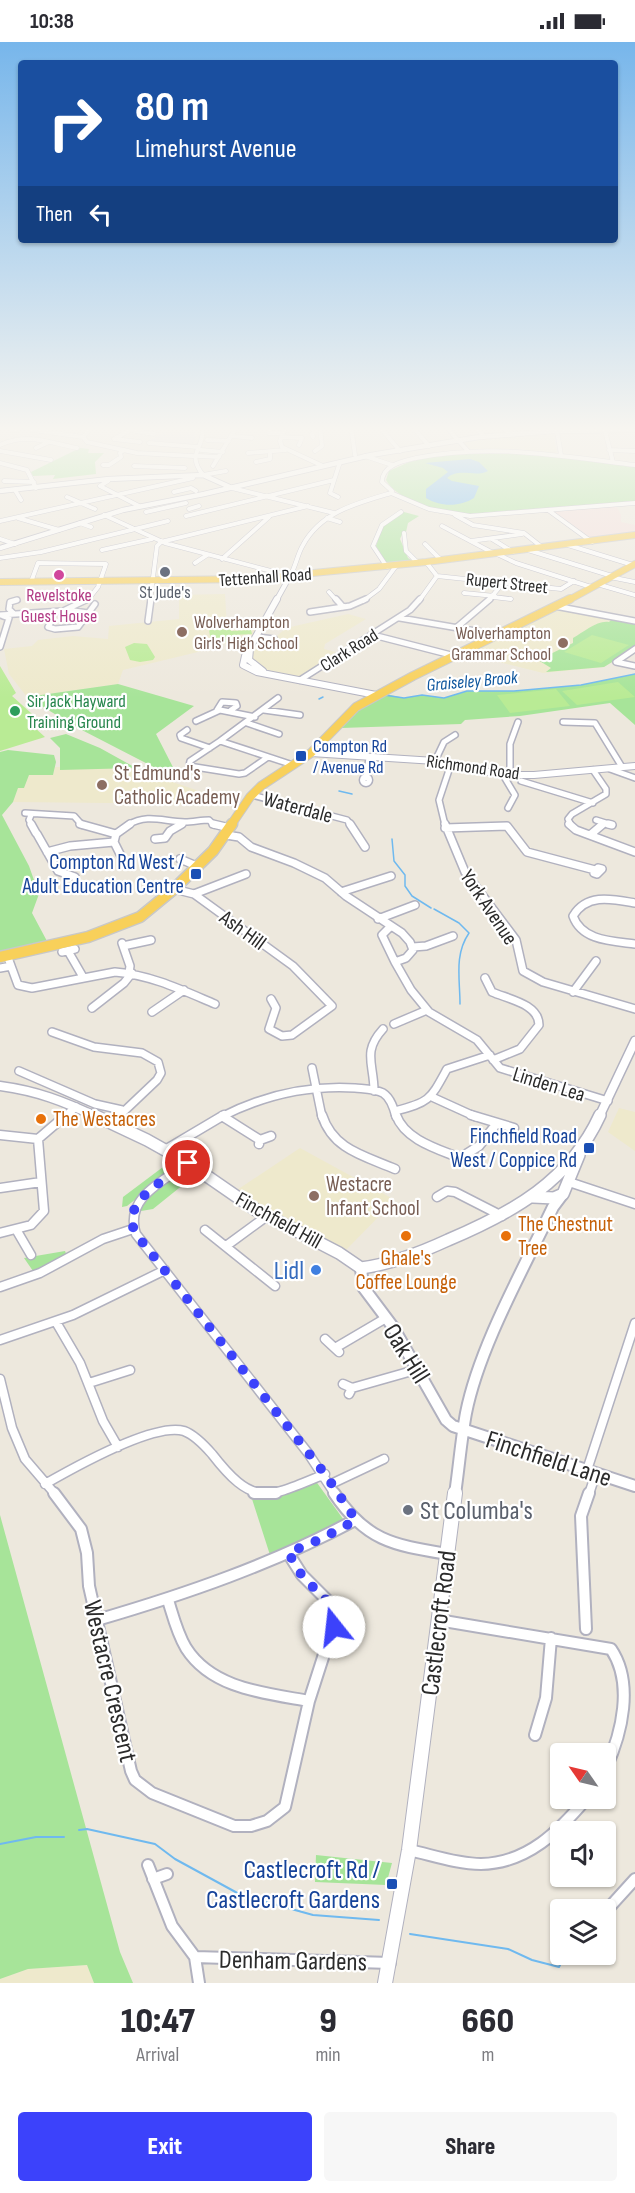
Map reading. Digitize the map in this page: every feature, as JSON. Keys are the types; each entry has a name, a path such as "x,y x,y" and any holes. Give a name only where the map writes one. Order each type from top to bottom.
{"highway":[{"name":"Tettenhall Road","path":"0,582 230,581 396,566 635,535"},
{"path":"3,956 114,929 140,917 199,867 228,832 252,795 311,753 352,709 633,566"}],"main road":[{"path":"361,1268 398,1261 502,1216 531,1198 547,1198 569,1187 581,1150 608,1101 622,1063 635,1041"},
{"name":"Finchfield Hill","path":"0,1086 38,1092 76,1107 165,1150 267,1216 339,1253 361,1268"},
{"path":"547,1198 553,1179 581,1150"},
{"path":"553,1179 563,1178 569,1187"}],"street":[{"path":"0,521 22,517"},
{"path":"0,548 99,517"},
{"path":"107,517 161,542 290,576"},
{"path":"148,621 157,546 161,542 264,517"},
{"path":"222,559 268,517"},
{"path":"387,567 373,546 382,525 394,517"},
{"path":"459,517 473,525 524,533 543,548"},
{"path":"557,517 592,542"},
{"path":"16,518 59,530"},
{"path":"300,680 252,670 243,665 243,660 290,576 304,543 327,518 340,522"},
{"path":"0,558 41,552 168,521"},
{"path":"80,523 91,527"},
{"path":"442,526 516,563 574,581 635,595"},
{"path":"404,533 403,541 410,558 422,563 436,576"},
{"path":"471,541 524,533"},
{"path":"0,539 15,544"},
{"path":"102,550 152,539"},
{"path":"492,539 513,552"},
{"path":"425,544 441,560"},
{"path":"568,544 633,566"},
{"path":"528,550 611,577 635,582"},
{"path":"195,563 207,555"},
{"path":"31,582 37,564 105,563 102,581 92,596 65,610"},
{"path":"310,612 361,604 387,582 396,566"},
{"name":"Rupert Street","path":"436,576 562,589 574,581"},
{"name":"Clark Road","path":"300,680 399,618 424,596 436,576"},
{"path":"456,628 470,613 494,596 503,583"},
{"path":"464,593 511,599"},
{"path":"333,594 344,607"},
{"path":"13,616 9,604 17,600"},
{"path":"53,621 48,628 76,627 94,608 95,603"},
{"path":"555,606 635,621"},
{"path":"0,615 13,616 65,610 88,613"},
{"path":"627,619 633,613"},
{"path":"0,647 13,616"},
{"path":"399,618 499,635"},
{"path":"373,635 455,656"},
{"path":"256,637 274,639"},
{"path":"635,649 616,662 635,666"},
{"name":"Clark Road","path":"300,680 376,695"},
{"path":"268,757 245,773 239,774 189,766 190,761 278,699"},
{"path":"217,710 222,702 236,703 237,706 231,710"},
{"path":"196,721 217,710 231,710 255,717"},
{"path":"264,710 300,715"},
{"path":"508,808 515,795 507,775 510,744 518,722"},
{"path":"562,722 595,723 622,767"},
{"path":"247,723 279,734"},
{"path":"508,727 515,728"},
{"path":"187,730 181,734 181,738 210,748"},
{"path":"435,761 444,742 455,735"},
{"path":"220,741 293,765"},
{"name":"Richmond Road","path":"311,753 435,761 507,775 635,766"},
{"path":"369,758 366,780 376,787"},
{"name":"York Avenue","path":"451,764 439,800 446,828 465,872 516,940 523,971 533,979 635,1009"},
{"path":"610,769 635,778"},
{"path":"593,770 607,791 593,803 572,814 568,821 573,828 635,852"},
{"path":"526,781 593,803"},
{"name":"Waterdale","path":"252,795 347,820 365,847"},
{"path":"73,875 58,871 36,834 28,814 74,816 82,826 115,838 122,858"},
{"path":"48,852 115,838 134,820 144,817 171,819 183,823 209,820 239,837 251,847 325,878 378,919 402,933 413,948"},
{"path":"596,820 612,825"},
{"path":"156,839 165,838 170,831 183,823"},
{"path":"590,835 604,823"},
{"path":"446,828 502,825 510,827 518,845 527,852 595,870"},
{"path":"180,859 199,867"},
{"name":"Ash Hill","path":"194,894 246,874"},
{"path":"341,892 391,876"},
{"name":"Ash Hill","path":"174,889 194,894 293,966 332,1006 328,1012 312,1019 299,1034 288,1036 269,1029 276,1008 271,999"},
{"path":"635,903 597,899 580,906 573,916 577,925 585,932 609,940 635,944"},
{"path":"378,919 414,907"},
{"name":"Linden Lea","path":"390,927 382,935 411,990 427,1010 477,1040 497,1066 509,1072 608,1101"},
{"path":"395,962 406,958 413,948 453,936"},
{"path":"130,973 130,966 122,944 151,940"},
{"path":"69,951 83,977"},
{"path":"3,956 11,966 18,985 22,987 32,988 83,977 130,973 146,976 184,990 209,1004"},
{"path":"573,992 596,961"},
{"path":"0,968 11,966"},
{"path":"92,1008 103,995 130,973"},
{"path":"394,1111 419,1105 432,1097 447,1069 520,1049 539,1025 539,1020 532,1008 489,994 485,978"},
{"path":"154,1008 184,990"},
{"path":"394,1024 427,1010"},
{"path":"374,1091 375,1075 368,1050 373,1039 383,1029"},
{"path":"52,1032 94,1047 142,1053 158,1062 161,1072 157,1080 122,1110 113,1124"},
{"path":"312,1068 325,1125 334,1138 347,1148 392,1165"},
{"path":"19,1071 95,1104 122,1110"},
{"path":"165,1150 222,1116 258,1100 315,1087 344,1087 374,1091 387,1096 400,1124 407,1131 460,1158 465,1157 494,1127"},
{"path":"432,1097 467,1114 514,1128"},
{"path":"0,1136 38,1139 76,1107"},
{"path":"222,1116 259,1142 271,1136"},
{"path":"0,1233 29,1227 40,1219 44,1212 38,1139"},
{"path":"188,1163 138,1202 130,1218 134,1229 325,1474 356,1520 370,1532 386,1540 447,1554"},
{"path":"0,1188 41,1182"},
{"path":"569,1187 635,1204"},
{"path":"437,1197 447,1191 455,1192 502,1216"},
{"name":"Castlecroft Road","path":"385,1983 409,1850 464,1429 471,1395 547,1198"},
{"path":"226,1246 267,1216"},
{"path":"0,1287 40,1274 93,1244 134,1229"},
{"path":"205,1230 274,1286"},
{"path":"17,1231 31,1255"},
{"name":"Oak Hill","path":"361,1268 363,1287 419,1369 446,1420 453,1426 464,1429"},
{"path":"0,1340 56,1322 165,1270"},
{"path":"325,1339 337,1350 386,1318"},
{"path":"56,1322 80,1363 103,1421 118,1447"},
{"path":"586,1629 581,1516 635,1323"},
{"path":"348,1389 419,1369"},
{"path":"89,1383 130,1370"},
{"name":"Westacre Crescent","path":"0,1379 12,1428 25,1459 71,1513 81,1529 85,1541 89,1586 131,1771 135,1780 152,1793 234,1826 251,1826 267,1821 285,1807 309,1701 334,1620 328,1601 302,1575 288,1553"},
{"name":"Finchfield Lane","path":"464,1429 493,1441 635,1486"},
{"path":"45,1484 75,1466 164,1430 187,1432 194,1436 236,1483 248,1492 273,1493 325,1474"},
{"path":"331,1484 384,1459"},
{"path":"97,1620 209,1587 323,1538 356,1520"},
{"path":"168,1600 184,1646 190,1655 209,1672 228,1682 309,1701"},
{"path":"438,1620 611,1649 622,1669 620,1730 615,1743"},
{"path":"535,1735 546,1698 551,1638"},
{"path":"409,1850 481,1864 509,1859 534,1851 566,1824 578,1809"},
{"name":"Denham Gardens","path":"148,1865 163,1907 184,1947 195,1958 199,1983"},
{"path":"153,1879 167,1874"},
{"path":"616,1900 635,1880"},
{"name":"Denham Gardens","path":"195,1958 390,1963"}],"shaded area":[{"path":"561,517 621,517 621,522 635,525 635,533 594,540"},
{"path":"225,594 227,627 256,630 254,635 202,651 123,670 118,684 27,697 9,674 4,649 32,646 38,640 73,636 108,639 109,626 179,619 179,595"},
{"name":"Wolverhampton Grammar School","path":"557,610 635,622 635,648 604,667 543,673 466,654"},
{"path":"348,614 366,619 325,644 324,649 339,653 300,678 263,669 251,656 258,639 272,640 286,628"},
{"name":"St Edmund's Catholic Academy","path":"55,767 131,768 202,792 202,804 13,802 18,788 24,788 29,774 53,775"},
{"path":"619,1108 635,1112 635,1151 608,1132"},
{"name":"Westacre Infant School","path":"300,1148 395,1200 346,1250 332,1245 234,1192"},
{"path":"87,1965 94,1983 0,1983 0,1979 28,1969"}],"green space":[{"path":"397,517 418,517 408,523 406,532 403,532 400,539 408,558 414,562 388,565 376,546 383,525"},
{"path":"612,619 635,624 635,648 604,667 546,672 551,668 538,660 573,643 573,638 591,627"},
{"path":"230,629 231,631 251,630 252,634 232,635 232,642 211,642 209,630"},
{"path":"592,635 629,645 601,663 564,652"},
{"path":"134,643 147,644 155,657 153,660 140,662 130,660 125,647"},
{"name":"Sir Jack Hayward Training Ground","path":"0,666 16,693 12,696 41,722 34,727 45,737 0,751"},
{"path":"635,674 635,725 610,703 520,716 465,720 461,724 341,728 347,717 385,694 404,698 422,695 444,698 467,691 514,691 581,685"},
{"path":"618,682 635,697 577,705 562,691"},
{"path":"118,684 194,706 156,734 178,777 171,776 76,727 27,697"},
{"path":"556,689 570,706 510,713 497,695"},
{"path":"66,734 100,748 136,768 60,770 60,748 50,738"},
{"path":"8,750 54,755 56,762 53,775 29,775 24,788 18,788 13,802 2,815 29,866 39,894 32,913 48,943 0,955 0,752"},
{"path":"171,1161 175,1164 169,1173 127,1206 122,1207 123,1197"},
{"path":"186,1171 194,1176 153,1209 135,1212 141,1203 181,1172"},
{"path":"65,1251 67,1256 33,1271 24,1258"},
{"path":"315,1480 346,1523 270,1555 252,1499 270,1497"},
{"path":"0,1515 120,1952 133,1983 94,1983 87,1965 28,1969 0,1979"},
{"path":"316,1855 392,1863 386,1885 315,1882"}],"waterway":[{"name":"Graiseley Brook","path":"384,695 404,698 422,695 444,698 467,691 514,691 581,685 635,674"},
{"name":"Graiseley Brook","path":"319,699 323,697"},
{"path":"339,791 352,794"},
{"path":"392,839 394,861 405,875 405,886 412,896 431,908"},
{"path":"434,909 459,923 469,933 461,950 460,1004"},
{"path":"79,1830 87,1829 155,1844 175,1859 241,1895 313,1915 379,1920"},
{"path":"0,1844 36,1837 64,1837"},
{"path":"410,1934 508,1949 532,1960 550,1965"},
{"path":"551,1965 559,1967 560,1965"}],"place":[{"name":"St Jude's","path":"165,572"},
{"name":"Revelstoke Guest House","path":"59,575"},
{"name":"Wolverhampton Girls' High School","path":"182,632"},
{"name":"Wolverhampton Grammar School","path":"563,643"},
{"name":"Sir Jack Hayward Training Ground","path":"15,711"},
{"name":"Compton Rd / Avenue Rd","path":"301,756"},
{"name":"St Edmund's Catholic Academy","path":"102,785"},
{"name":"Compton Rd West / Adult Education Centre","path":"196,874"},
{"name":"The Westacres","path":"41,1119"},
{"name":"Finchfield Road West / Coppice Rd","path":"589,1148"},
{"name":"Westacre Infant School","path":"314,1196"},
{"name":"Ghale's Coffee Lounge","path":"406,1236"},
{"name":"The Chestnut Tree","path":"506,1236"},
{"name":"Lidl","path":"316,1270"},
{"name":"St Columba's","path":"408,1510"},
{"name":"Castlecroft Rd / Castlecroft Gardens","path":"392,1884"}],"route":[{"path":"188,1163 138,1202 131,1214 131,1223 136,1234 325,1474 344,1506 356,1520 288,1553 307,1581 328,1601 333,1613 334,1627"}]}
